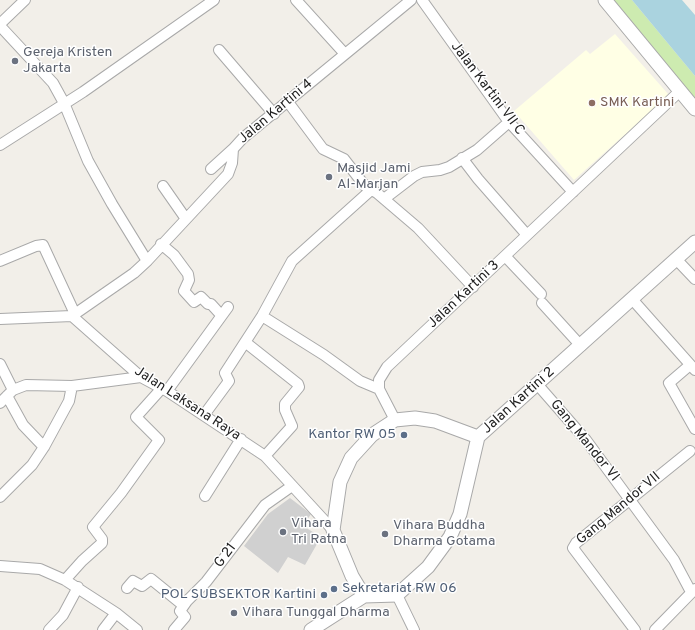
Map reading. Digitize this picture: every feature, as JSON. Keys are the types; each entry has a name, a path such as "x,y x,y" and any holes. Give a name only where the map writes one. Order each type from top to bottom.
{"street":[{"path":"25,0 0,25 53,83 64,103 88,161 147,261"},
{"path":"0,145 181,25 214,0"},
{"path":"296,0 345,54"},
{"name":"Jalan Kartini 4","path":"74,315 134,273 147,261 161,244 228,174 232,163 233,150 243,138 411,0"},
{"name":"Jalan Kartini VII C","path":"422,0 509,122 573,192"},
{"path":"605,0 695,109"},
{"path":"219,50 274,114"},
{"name":"Jalan Kartini 3","path":"379,389 379,380 387,367 680,91"},
{"path":"288,102 323,149 344,159 365,186 384,199 418,228 473,287"},
{"path":"384,199 414,176 422,172 440,170 488,142 509,122"},
{"path":"211,169 233,150"},
{"path":"462,158 478,179 527,234"},
{"path":"163,186 186,219"},
{"path":"204,415 229,381 225,373 262,316 292,261 371,190"},
{"name":"Jalan Kartini 2","path":"397,595 428,567 450,537 460,514 478,437 695,242"},
{"path":"66,580 82,561 102,543 102,539 93,527 121,493 159,440 136,417 165,389 224,311 211,304 208,304 201,297 194,302 184,291 189,280 188,274 174,255 161,244"},
{"path":"0,261 36,246 43,245 74,315 0,319"},
{"path":"505,256 580,346"},
{"path":"676,259 695,279"},
{"path":"632,299 693,367 669,383 695,429"},
{"name":"Jalan Laksana Raya","path":"74,315 142,377 165,389 265,456 333,530"},
{"path":"262,316 324,355 356,378 379,389 395,420"},
{"path":"245,342 294,380 299,387 285,404 285,410 292,426 265,456"},
{"path":"0,364 7,396 22,425 44,447"},
{"path":"7,396 26,385 72,386 142,377"},
{"name":"Gang Mandor VI","path":"537,384 586,440 674,560 693,591"},
{"path":"0,498 32,465 44,447 69,401 72,386"},
{"path":"364,596 352,576 333,530 340,482 352,458 372,435 395,420 416,418 435,421 478,437"},
{"path":"205,496 241,439"},
{"name":"Gang Mandor VII","path":"635,630 573,548 576,543 629,499 690,451"},
{"name":"G 21","path":"183,605 206,582 265,505 292,486"},
{"path":"0,566 40,569 66,580 116,613 137,630"},
{"path":"127,588 133,581 142,586 151,579 183,605 180,611 185,617 174,630"},
{"path":"49,630 63,615 78,587"},
{"path":"655,630 693,591"},
{"path":"311,630 364,596 397,595 414,630"},
{"path":"103,630 116,613"}],"shaded area":[{"name":"SMK Kartini","path":"615,34 669,95 574,180 514,111 586,50 590,54"},
{"name":"Vihara Tri Ratna","path":"290,498 311,514 303,526 321,537 305,565 288,557 278,573 244,546 268,514"}],"green space":[{"path":"605,0 632,0 695,76 695,108"}],"water":[{"path":"632,0 682,0 695,15 695,76"}],"place":[{"name":"Gereja Kristen Jakarta","path":"15,61"},
{"name":"SMK Kartini","path":"592,103"},
{"name":"Masjid Jami Al-Marjan","path":"329,177"},
{"name":"Kantor RW 05","path":"404,435"},
{"name":"Vihara Tri Ratna","path":"283,532"},
{"name":"Vihara Buddha Dharma Gotama","path":"385,534"},
{"name":"Sekretariat RW 06","path":"334,589"},
{"name":"POL SUBSEKTOR Kartini","path":"324,595"},
{"name":"Vihara Tunggal Dharma","path":"234,613"}]}
